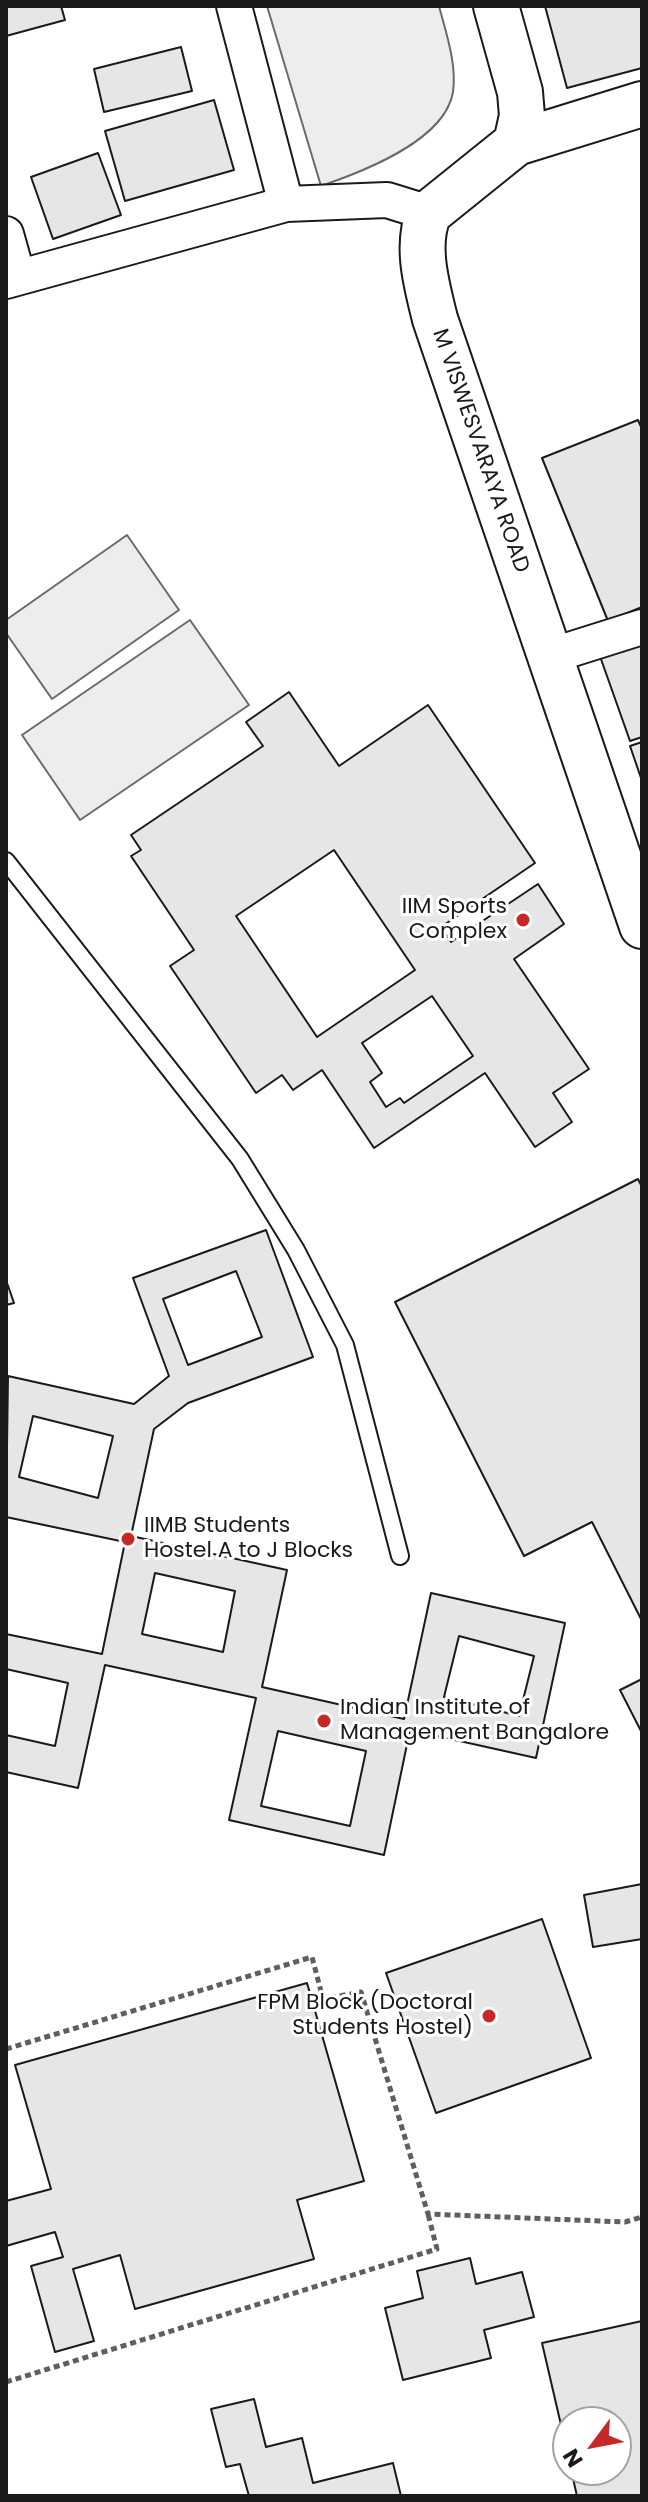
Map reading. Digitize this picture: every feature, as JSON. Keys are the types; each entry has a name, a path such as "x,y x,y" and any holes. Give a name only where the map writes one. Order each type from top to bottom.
{"street":[{"path":"234,6 286,204"},
{"path":"496,6 520,92 522,116 516,143"},
{"path":"6,234 12,279 286,204 387,200 429,213 516,143 642,104"},
{"name":"M VISWESVARAYA ROAD","path":"429,213 423,227 422,244 435,319 642,926"},
{"path":"550,656 642,627"}],"lane":[{"path":"6,861 240,1159 296,1250 345,1345 400,1556"}],"path":[{"path":"6,2049 312,1957 323,1999 361,1992 437,2249 6,2382"},
{"path":"428,2214 625,2222 642,2217"}],"shaded area":[{"path":"267,6 439,6 453,71 453,92 447,110 419,140 379,163 321,186"},
{"path":"127,535 179,610 52,699 6,633 6,620"},
{"path":"190,620 249,705 80,820 22,735"}],"building":[{"path":"6,6 61,6 65,20 6,36"},
{"path":"545,6 641,6 642,68 567,88"},
{"path":"181,47 192,91 104,112 94,69"},
{"path":"214,100 234,170 125,201 105,131"},
{"path":"98,153 121,215 53,239 31,177"},
{"path":"638,420 642,429 642,607 608,621 542,458"},
{"path":"642,630 642,737 630,741 596,645"},
{"name":"IIM Sports Complex","path":"289,692 339,766 428,705 535,863 441,927 451,942 538,884 564,924 514,959 589,1069 553,1093 572,1122 535,1147 485,1073 374,1148 322,1070 293,1090 282,1075 256,1093 170,966 194,950 131,856 141,850 131,835 263,746 246,722","holes":["334,850 415,970 317,1037 236,916","432,996 473,1056 404,1103 400,1098 386,1107 370,1082 382,1073 362,1043"]},
{"path":"642,742 642,781 630,746"},
{"path":"638,1179 642,1187 642,1621 592,1522 524,1556 395,1302"},
{"name":"IIMB Students Hostel A to J Blocks","path":"266,1230 313,1357 188,1403 154,1429 131,1536 287,1570 262,1687 404,1719 431,1593 565,1623 536,1758 410,1730 384,1855 229,1820 256,1698 105,1665 78,1788 6,1772 6,1735 55,1746 68,1683 6,1669 6,1634 102,1654 125,1542 6,1517 8,1376 134,1404 169,1376 133,1278","holes":["236,1271 262,1337 188,1365 163,1299","33,1416 113,1436 98,1498 19,1477","155,1573 235,1591 223,1652 142,1634","459,1636 534,1656 519,1716 444,1697","278,1731 366,1751 350,1826 261,1806"]},
{"path":"6,1280 14,1303 6,1305"},
{"path":"642,1679 642,1733 620,1690"},
{"path":"642,1884 642,1939 593,1947 584,1895"},
{"name":"FPM Block (Doctoral Students Hostel)","path":"542,1919 591,2058 436,2113 386,1973"},
{"path":"307,1983 364,2181 297,2200 314,2259 135,2309 120,2255 73,2269 94,2341 55,2352 31,2266 63,2257 55,2232 6,2246 6,2201 51,2189 15,2065"},
{"path":"470,2258 476,2284 522,2272 534,2317 484,2330 491,2358 403,2380 385,2308 423,2298 417,2271"},
{"path":"642,2321 642,2496 577,2496 575,2486 632,2486 632,2406 557,2406 542,2343"},
{"path":"254,2399 266,2447 302,2438 313,2483 393,2463 401,2496 249,2496 240,2464 226,2467 211,2409"}],"place":[{"name":"IIM Sports Complex","path":"523,920"},
{"name":"IIMB Students Hostel A to J Blocks","path":"128,1539"},
{"name":"Indian Institute of Management Bangalore","path":"324,1721"},
{"name":"FPM Block (Doctoral Students Hostel)","path":"489,2016"}]}
